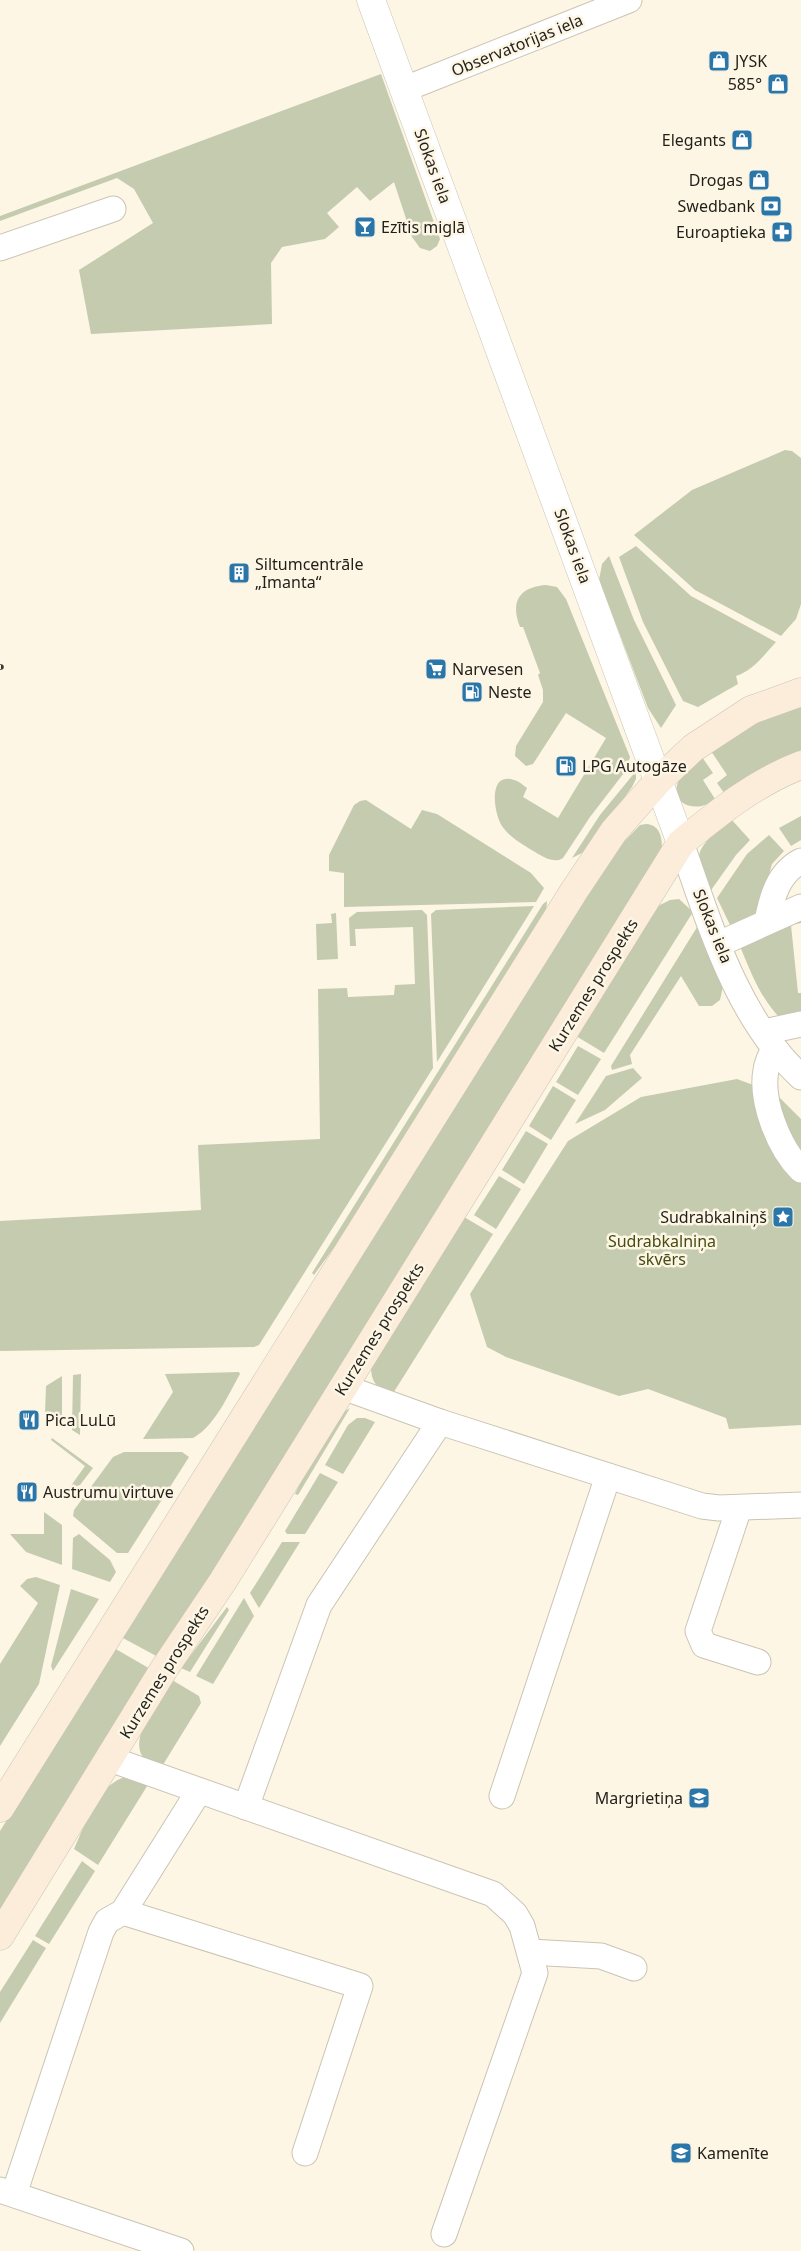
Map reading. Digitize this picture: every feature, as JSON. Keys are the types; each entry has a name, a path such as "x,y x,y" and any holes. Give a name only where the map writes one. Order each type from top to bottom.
{"main road":[{"path":"0,1808 574,891 614,831 659,780 699,744 751,710 801,692"},
{"name":"Kurzemes prospekts","path":"0,1936 681,843 727,806 758,785 801,764"}],"street":[{"name":"Slokas iela","path":"371,0 719,944 742,997 785,1055"},
{"name":"Observatorijas iela","path":"405,89 629,0"},
{"path":"0,248 113,210"},
{"path":"767,921 778,884 795,864 801,861"},
{"path":"719,944 801,907"},
{"path":"801,1024 785,1055 765,1072 769,1109 781,1142 801,1170"},
{"path":"342,1387 440,1422 702,1506 739,1508 801,1505"},
{"path":"246,1807 319,1605 440,1422"},
{"path":"502,1796 608,1476"},
{"path":"739,1508 698,1630 704,1645 758,1662"},
{"path":"110,1759 493,1894 515,1914 522,1926 535,1974 444,2234"},
{"path":"181,2251 7,2192 101,1932 107,1921 123,1912 199,1791"},
{"path":"123,1912 360,1986 305,2153"},
{"path":"530,1952 601,1956 634,1968"}],"green space":[{"path":"381,74 440,239 437,246 430,251 420,248 412,237 394,182 370,201 357,187 327,213 339,227 325,239 282,247 271,263 272,324 91,334 79,270 153,223 134,189 117,178 0,221 0,216"},
{"path":"785,450 792,451 801,458 801,604 796,619 781,636 695,590 634,535 692,490"},
{"path":"636,546 691,596 776,642 753,666 736,676 738,684 698,707 683,701 643,622 619,557"},
{"path":"609,556 634,620 676,705 661,728 648,708 599,580 602,564"},
{"path":"546,585 557,587 566,599 630,757 627,769 560,860 542,856 509,834 499,820 495,804 496,787 505,779 514,780 527,788 523,797 558,818 606,738 566,713 533,764 526,766 515,756 516,746 543,702 543,690 538,675 540,673 523,627 520,627 517,618 517,603 519,597 529,589"},
{"path":"801,706 801,750 756,771 724,793 717,783 727,775 711,751 761,721"},
{"path":"702,757 713,773 703,780 715,799 708,804 694,807 682,802 676,790 680,779"},
{"path":"636,771 636,779 632,787 586,851 572,858 600,815"},
{"path":"366,800 411,829 422,810 437,814 531,873 544,888 536,902 344,907 344,873 329,871 329,855 354,805"},
{"path":"801,816 801,840 791,846 779,828"},
{"path":"731,819 750,840 736,855 709,893 700,867 700,853 706,842"},
{"path":"646,824 655,827 660,833 662,851 160,1658 121,1637 616,850 640,825"},
{"path":"769,835 784,851 772,864 758,913 732,929 717,898 747,854"},
{"path":"679,899 693,912 604,1053 576,1036 656,907 670,900"},
{"path":"547,901 546,913 360,1212 314,1275 312,1273 543,904"},
{"path":"534,906 437,1062 431,914 436,910"},
{"path":"422,910 427,915 433,1068 259,1345 254,1347 0,1351 0,1221 201,1210 198,1145 320,1139 318,989 347,988 348,997 394,995 395,985 415,984 413,927 355,929 356,946 350,946 349,918 357,912"},
{"path":"336,913 338,959 317,960 316,924 332,923 331,914"},
{"path":"801,916 801,923 791,925 798,993 801,993 801,1017 783,1021 762,994 739,944"},
{"path":"699,924 723,986 720,1000 712,1006 699,1006 681,976 630,1055 632,1064 612,1070 611,1066"},
{"path":"578,1046 601,1059 578,1095 556,1082"},
{"path":"633,1068 642,1078 605,1110 575,1124 606,1076"},
{"name":"Sudrabkalniņa skvērs","path":"737,1079 775,1093 801,1119 801,1425 729,1429 726,1418 648,1389 619,1396 506,1357 487,1347 470,1294 568,1141 641,1097"},
{"path":"553,1086 576,1100 551,1140 529,1126"},
{"path":"526,1131 548,1144 524,1184 502,1170"},
{"path":"499,1176 521,1189 496,1229 474,1215"},
{"path":"464,1217 493,1234 392,1395 376,1385 372,1377 371,1367"},
{"path":"239,1372 240,1374 220,1409 201,1433 193,1438 143,1439 173,1392 165,1374"},
{"path":"81,1374 80,1435 72,1430 73,1375"},
{"path":"62,1376 62,1426 45,1413 46,1386"},
{"path":"350,1408 298,1495 295,1494 309,1464 342,1413"},
{"path":"357,1418 365,1418 375,1422 343,1474 325,1465 348,1425"},
{"path":"52,1438 93,1468 80,1485 73,1487 63,1497 85,1466 51,1440"},
{"path":"124,1452 182,1452 189,1457 128,1553 117,1553 73,1516 74,1510 113,1457"},
{"path":"320,1473 338,1482 305,1534 287,1534 285,1531"},
{"path":"44,1512 62,1525 62,1565 26,1552 10,1534 44,1534"},
{"path":"79,1534 110,1560 116,1572 110,1582 72,1569 73,1538"},
{"path":"282,1542 300,1542 259,1608 250,1593"},
{"path":"36,1577 60,1585 39,1684 0,1746 0,1664 38,1603 20,1586 27,1579"},
{"path":"71,1589 99,1599 53,1671 51,1666"},
{"path":"244,1598 254,1616 213,1684 196,1676"},
{"path":"227,1607 229,1610 190,1672 181,1668"},
{"path":"114,1648 152,1670 0,1913 0,1831"},
{"path":"172,1680 199,1696 201,1703 161,1768 144,1758 140,1750 140,1740 142,1729"},
{"path":"122,1778 133,1778 149,1783 98,1865 74,1849 98,1798 113,1783"},
{"path":"82,1861 95,1871 49,1944 35,1936"},
{"path":"33,1940 46,1948 0,2023 0,1992"}],"place":[{"name":"JYSK","path":"719,61"},
{"name":"585°","path":"778,84"},
{"name":"Elegants","path":"742,140"},
{"name":"Drogas","path":"759,180"},
{"name":"Swedbank","path":"771,206"},
{"name":"Ezītis miglā","path":"365,227"},
{"name":"Euroaptieka","path":"782,232"},
{"name":"Siltumcentrāle „Imanta“","path":"239,573"},
{"name":"Narvesen","path":"436,669"},
{"name":"Neste","path":"472,692"},
{"name":"LPG Autogāze","path":"566,766"},
{"name":"Sudrabkalniņš","path":"783,1217"},
{"name":"Pica LuLū","path":"29,1420"},
{"name":"Austrumu virtuve","path":"27,1492"},
{"name":"Margrietiņa","path":"699,1798"},
{"name":"Kamenīte","path":"681,2153"}]}
